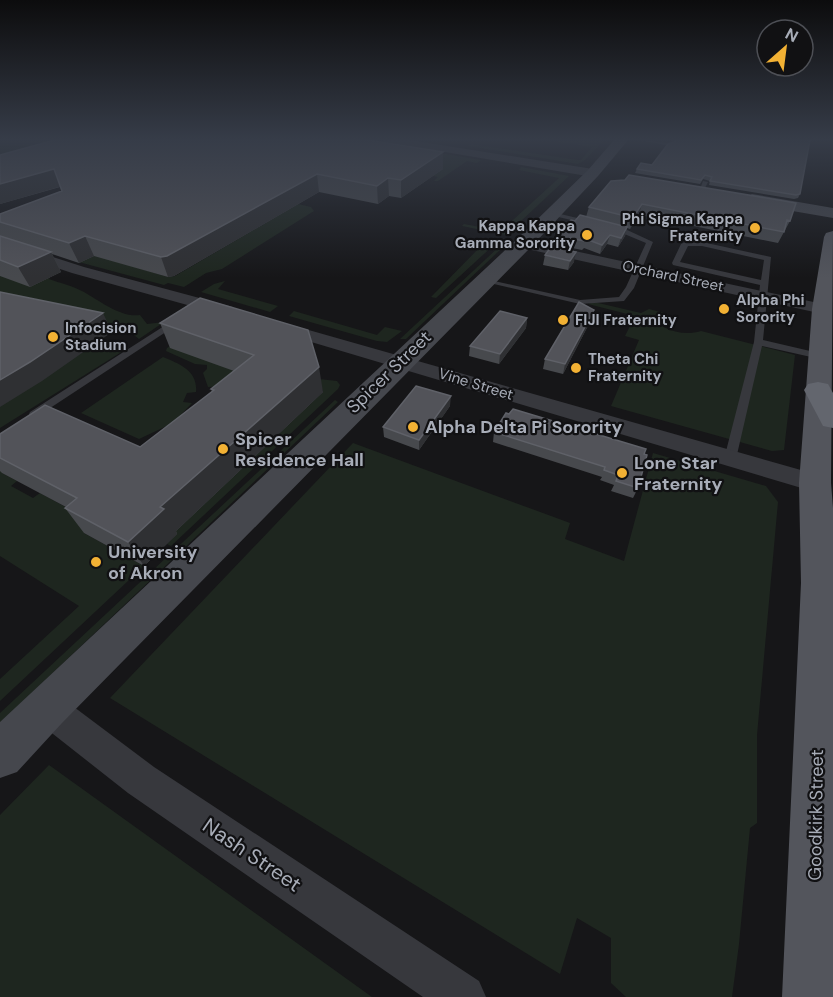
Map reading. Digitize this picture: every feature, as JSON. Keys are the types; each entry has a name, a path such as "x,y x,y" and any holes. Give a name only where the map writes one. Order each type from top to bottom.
{"main road":[{"name":"Goodkirk Street","path":"812,997 820,584 815,483 824,389 823,309 833,237"}],"street":[{"name":"Spicer Street","path":"0,755 46,707 580,186"},
{"path":"699,187 729,196 833,213"},
{"path":"0,244 192,311 241,315"},
{"name":"Orchard Street","path":"523,244 639,269 762,289 823,309"},
{"name":"Vine Street","path":"260,321 815,483"},
{"name":"Nash Street","path":"46,707 141,780 463,997"}],"lane":[{"path":"485,280 580,302 621,299 630,288 650,242 623,230 552,214"},
{"path":"730,459 758,342 762,289 768,259 702,243 685,243 676,263 742,278 762,289"},
{"path":"20,423 192,311"},
{"path":"758,342 824,389"}],"shaded area":[{"path":"551,186 559,186 506,235 462,226 464,224 501,231"},
{"path":"298,204 311,207 314,211 222,269 206,273 184,287 168,283 164,285 75,261 91,254 168,277 175,276"},
{"path":"473,240 497,242 436,298 431,297 482,245 472,243"},
{"path":"501,245 502,248 406,339 400,339"},
{"name":"Infocision Stadium","path":"0,256 51,276 49,279 80,290 125,314 140,315 147,324 164,322 139,339 121,325 99,341 123,351 0,428"},
{"path":"225,281 218,289 278,306 270,312 201,292 214,284"},
{"path":"594,302 641,313 649,309 664,313 660,322 663,327 673,331 687,333 701,331 795,355 784,450 772,451 611,406 639,340 625,336 635,316 588,304"},
{"path":"294,311 377,335 385,327 402,331 387,342 377,341 289,316"},
{"path":"172,345 237,372 230,386 208,387 203,373 207,365 195,364 166,351"},
{"path":"163,357 187,369 196,385 196,392 187,393 183,402 192,403 173,423 139,439 81,413"},
{"path":"319,379 337,381 340,385 171,546 167,544 177,534 174,532 323,392"},
{"path":"335,400 338,402 0,723 0,713"},
{"path":"353,443 570,523 565,539 624,561 653,453 766,486 778,502 757,735 757,823 750,828 732,997 626,997 611,983 611,938 577,918 560,974 110,698"},
{"path":"0,460 2,473 17,481 11,486 33,498 40,493 82,516 84,533 144,566 0,701 0,679 79,606 0,556"},
{"path":"49,765 372,997 0,997 0,815"}],"building":[{"path":"60,186 296,186 167,256 161,257 85,236 69,243 0,222 0,214 62,191"},
{"path":"607,186 692,186 796,203 790,221 787,220 784,232 642,204 633,218 589,207"},
{"path":"738,186 802,186 800,194"},
{"path":"580,215 627,227 621,238 610,235 602,245 586,239 584,241 559,236 571,220 575,221"},
{"path":"0,236 51,252 18,267 0,260"},
{"path":"551,247 576,252 570,261 545,255"},
{"path":"0,292 103,313 0,380"},
{"name":"Spicer Residence Hall","path":"200,298 308,330 319,367 160,507 164,509 128,542 65,508 77,498 0,458 0,434 45,405 140,447 214,390 211,389 254,355 160,323"},
{"path":"579,302 594,310 565,364 545,359"},
{"path":"500,311 527,318 500,354 470,346"},
{"path":"416,386 451,396 419,440 383,427"},
{"path":"513,409 646,449 644,454 647,455 638,488 616,481 618,475 604,470 605,467 494,432 506,413 509,414"}],"place":[{"name":"Phi Sigma Kappa Fraternity","path":"755,228"},
{"name":"Kappa Kappa Gamma Sorority","path":"587,235"},
{"name":"Alpha Phi Sorority","path":"724,309"},
{"name":"FIJI Fraternity","path":"563,320"},
{"name":"Infocision Stadium","path":"53,337"},
{"name":"Theta Chi Fraternity","path":"576,368"},
{"name":"Alpha Delta Pi Sorority","path":"413,427"},
{"name":"Spicer Residence Hall","path":"223,449"},
{"name":"Lone Star Fraternity","path":"622,473"},
{"name":"University of Akron","path":"96,562"}]}
